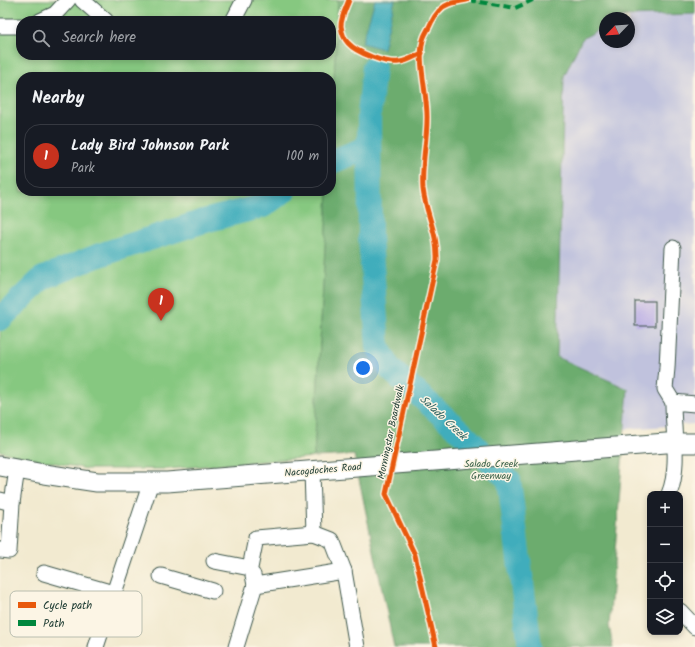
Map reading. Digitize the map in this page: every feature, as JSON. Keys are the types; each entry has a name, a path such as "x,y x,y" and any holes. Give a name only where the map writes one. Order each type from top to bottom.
{"main road":[{"name":"Nacogdoches Road","path":"8,467 97,482 167,482 617,447 695,443"}],"lane":[{"path":"51,16 55,14 68,0"},
{"path":"82,0 100,16"},
{"path":"236,16 244,0"},
{"path":"0,26 16,26"},
{"path":"671,491 676,460 673,402 665,390 673,248"},
{"path":"673,402 695,404"},
{"path":"1,550 9,552 6,502 8,467"},
{"path":"312,471 314,532"},
{"path":"114,591 151,482"},
{"path":"236,647 256,585 250,568 256,538 314,532 332,540 344,571 357,647"},
{"path":"214,561 250,568"},
{"path":"256,585 344,571"},
{"path":"44,573 106,591"},
{"path":"161,576 213,590"},
{"path":"683,613 695,627"},
{"path":"96,647 99,637"}],"shaded area":[{"path":"695,14 695,424 625,429 628,389 557,357 564,76 582,39 599,29 599,48 635,48 635,16"}],"green space":[{"path":"0,0 338,0 336,40 336,16 16,16 16,60 335,60 334,72 16,72 16,196 328,196 314,457 168,469 87,469 0,451"},
{"name":"Salado Creek Greenway","path":"338,0 695,0 695,14 635,16 635,12 599,12 599,29 582,39 564,76 557,357 628,389 609,626 613,647 394,647 354,455 314,457 328,196 336,196 336,72 334,72"}],"water":[{"path":"375,0 395,0 383,49 362,43"}],"building":[{"path":"635,301 655,301 655,326 635,326"}],"waterway":[{"name":"Salado Creek","path":"374,67 369,114 370,237 378,347 390,369 462,433 509,480 530,647"},
{"path":"336,160 369,147"},
{"path":"0,319 43,278 97,256 204,221 263,206 277,196"}],"marked path":[{"path":"468,0 515,8 533,0"}],"cycle path":[{"path":"349,0 341,26 344,38 352,47 380,60 393,62 405,61 422,53"},
{"name":"Morningstar Boardwalk","path":"436,647 415,555 386,494 437,260 436,241 423,189 427,109 421,56 422,46 424,37 434,17 440,9 446,5 467,0"}],"place":[{"name":"Lady Bird Johnson Park","path":"161,321"}]}
